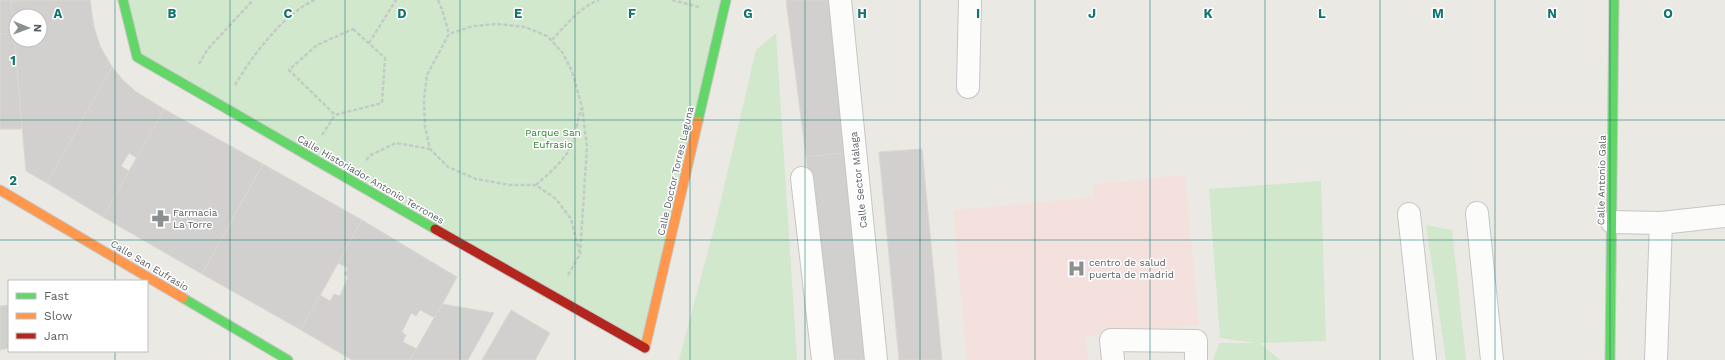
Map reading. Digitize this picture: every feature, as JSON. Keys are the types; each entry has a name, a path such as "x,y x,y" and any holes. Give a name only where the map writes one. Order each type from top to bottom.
{"street":[{"name":"Calle Historiador Antonio Terrones","path":"123,0 137,57 347,179 646,348"},
{"name":"Calle Doctor Torres Laguna","path":"646,348 726,0"},
{"name":"Calle Sector Málaga","path":"840,0 876,360"},
{"path":"968,87 970,0"},
{"name":"Calle Antonio Gala","path":"1610,360 1614,0"},
{"path":"802,178 823,360"},
{"name":"Calle San Eufrasio","path":"0,190 288,360"},
{"path":"1478,213 1492,360"},
{"path":"1409,214 1425,360"},
{"path":"1612,222 1661,223 1725,216"},
{"path":"1656,360 1661,223"},
{"path":"1113,360 1111,340 1196,342 1196,360"},
{"path":"638,356 646,348"}],"path":[{"path":"186,85 207,50 253,0"},
{"path":"222,106 247,65 266,41 304,5 315,0"},
{"path":"369,44 396,0"},
{"path":"438,0 449,34"},
{"path":"552,40 566,24 592,3 599,0"},
{"path":"557,297 580,254 587,147 582,106 572,71 562,52 552,40 547,36 525,27 497,24 473,26 449,34 426,75 424,100 425,127 430,149 448,167 476,179 510,185 536,185 556,199 571,219 580,254"},
{"path":"353,29 369,44 385,58 382,103 335,115 289,70 317,45 353,29"},
{"path":"536,185 553,170 566,155 575,133 582,106"},
{"path":"347,179 370,155 396,143 430,149"}],"shaded area":[{"name":"centro de salud puerta de madrid","path":"1185,175 1199,325 1086,336 1088,360 967,360 953,210 1094,197 1093,184"}],"green space":[{"name":"Parque San Eufrasio","path":"123,0 726,0 645,348 137,57"},
{"path":"776,33 797,360 679,360 717,217 756,50"},
{"path":"1321,181 1326,341 1260,343 1280,360 1213,360 1219,343 1255,343 1220,338 1209,189"},
{"path":"1426,225 1452,230 1466,360 1446,360"}],"building":[{"path":"0,0 11,0 12,8 8,8 8,33 0,34"},
{"path":"11,0 28,0 11,2"},
{"path":"28,0 90,0 94,27 100,46 112,67 47,183 26,171 15,48 48,48 48,8 12,8 11,2"},
{"path":"786,0 831,0 851,152 806,157"},
{"path":"8,33 8,48 15,48 22,129 0,129 0,34"},
{"path":"112,67 135,91 164,109 137,158 129,153 121,166 129,171 103,217 47,183"},
{"path":"164,109 263,164 202,274 103,217"},
{"path":"922,149 942,360 899,360 879,152"},
{"path":"851,152 875,360 829,360 806,157"},
{"path":"263,164 362,220 301,330 202,274"},
{"path":"362,220 457,277 435,318 420,310 416,316 411,313 402,332 406,335 403,342 417,349 410,360 352,360 301,330 320,295 330,301 334,294 340,296 348,277 344,274 348,268 338,263"},
{"path":"442,304 494,313 468,360 410,360"},
{"path":"8,305 8,348 0,350 0,306"},
{"path":"511,310 550,333 535,360 482,360"}],"traffic: fast":[{"path":"123,0 137,57 435,229"},
{"path":"698,121 726,0"},
{"path":"1610,360 1614,0"},
{"path":"183,298 288,360"}],"traffic: slow":[{"path":"645,348 698,121"},
{"path":"0,190 183,298"}],"traffic: jam":[{"path":"435,229 645,348"}],"place":[{"name":"Farmacia La Torre","path":"160,218"},
{"name":"centro de salud puerta de madrid","path":"1076,268"}]}
